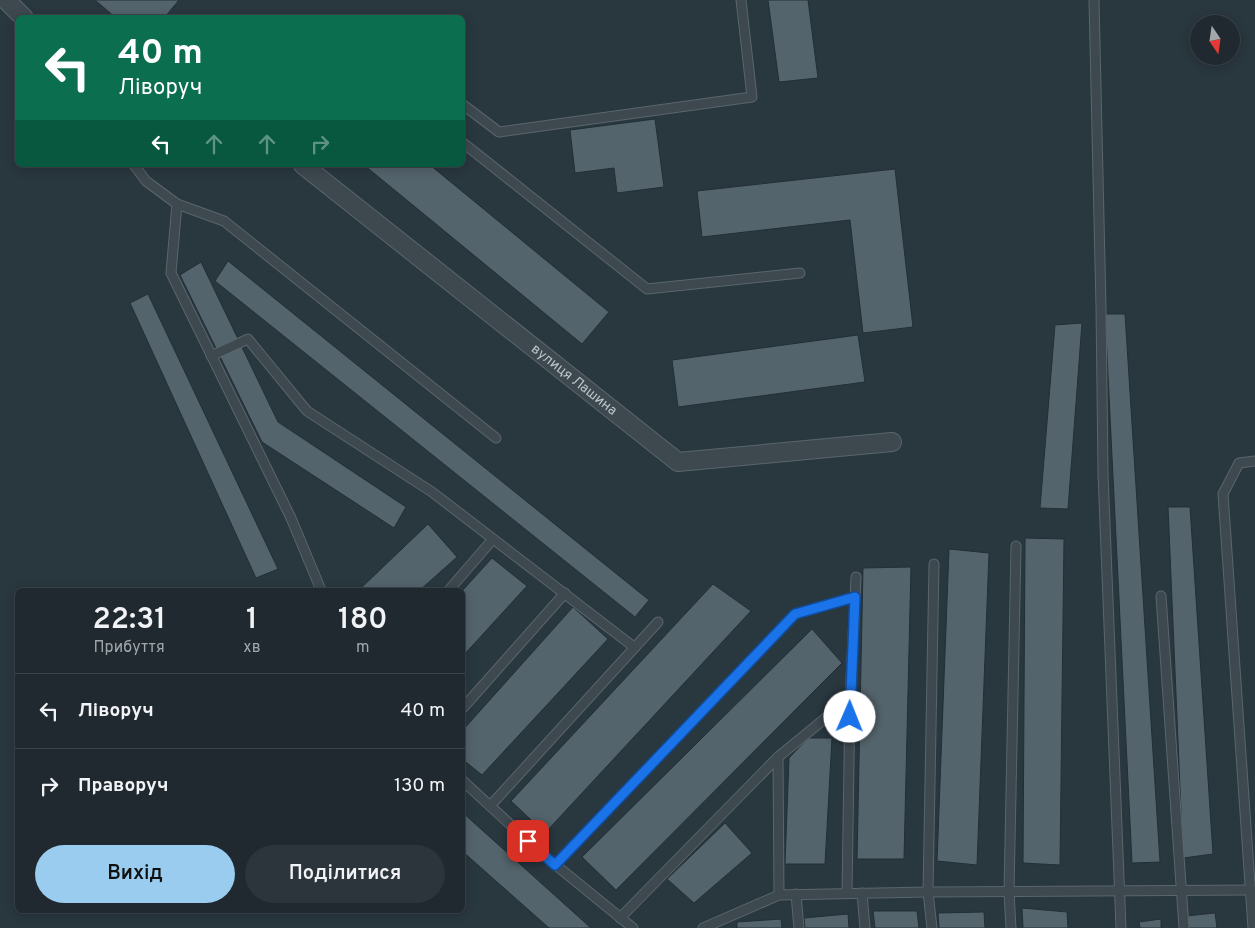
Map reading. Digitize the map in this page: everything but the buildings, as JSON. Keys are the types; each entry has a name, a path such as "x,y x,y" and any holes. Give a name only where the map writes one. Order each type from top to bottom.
{"street":[{"path":"6,0 21,15"},
{"name":"вулиця Лашина","path":"306,167 678,462 892,442"}],"lane":[{"path":"465,106 499,132 752,97 741,0"},
{"path":"1094,0 1103,474 1121,928"},
{"path":"465,144 647,288 800,273"},
{"path":"136,167 146,181 177,204 224,220 496,438"},
{"path":"177,204 171,273 292,518 320,588"},
{"path":"211,356 248,339 307,411 432,492 634,647"},
{"path":"1253,928 1223,494 1239,463 1255,461"},
{"path":"451,588 493,539"},
{"path":"1011,928 1009,892 1016,546"},
{"path":"932,928 928,892 934,564"},
{"path":"847,893 850,698 856,577"},
{"path":"465,706 565,593"},
{"path":"1161,596 1184,928"},
{"path":"555,865 795,614 855,597"},
{"path":"490,806 658,622"},
{"path":"620,918 778,757 850,698"},
{"path":"778,757 779,895"},
{"path":"465,783 555,865 633,928"},
{"path":"703,928 779,895 1251,890"},
{"path":"862,893 865,928"},
{"path":"796,894 799,928"},
{"path":"728,917 729,928"}],"route":[{"path":"528,841 555,865 795,614 855,597 850,717"}]}
